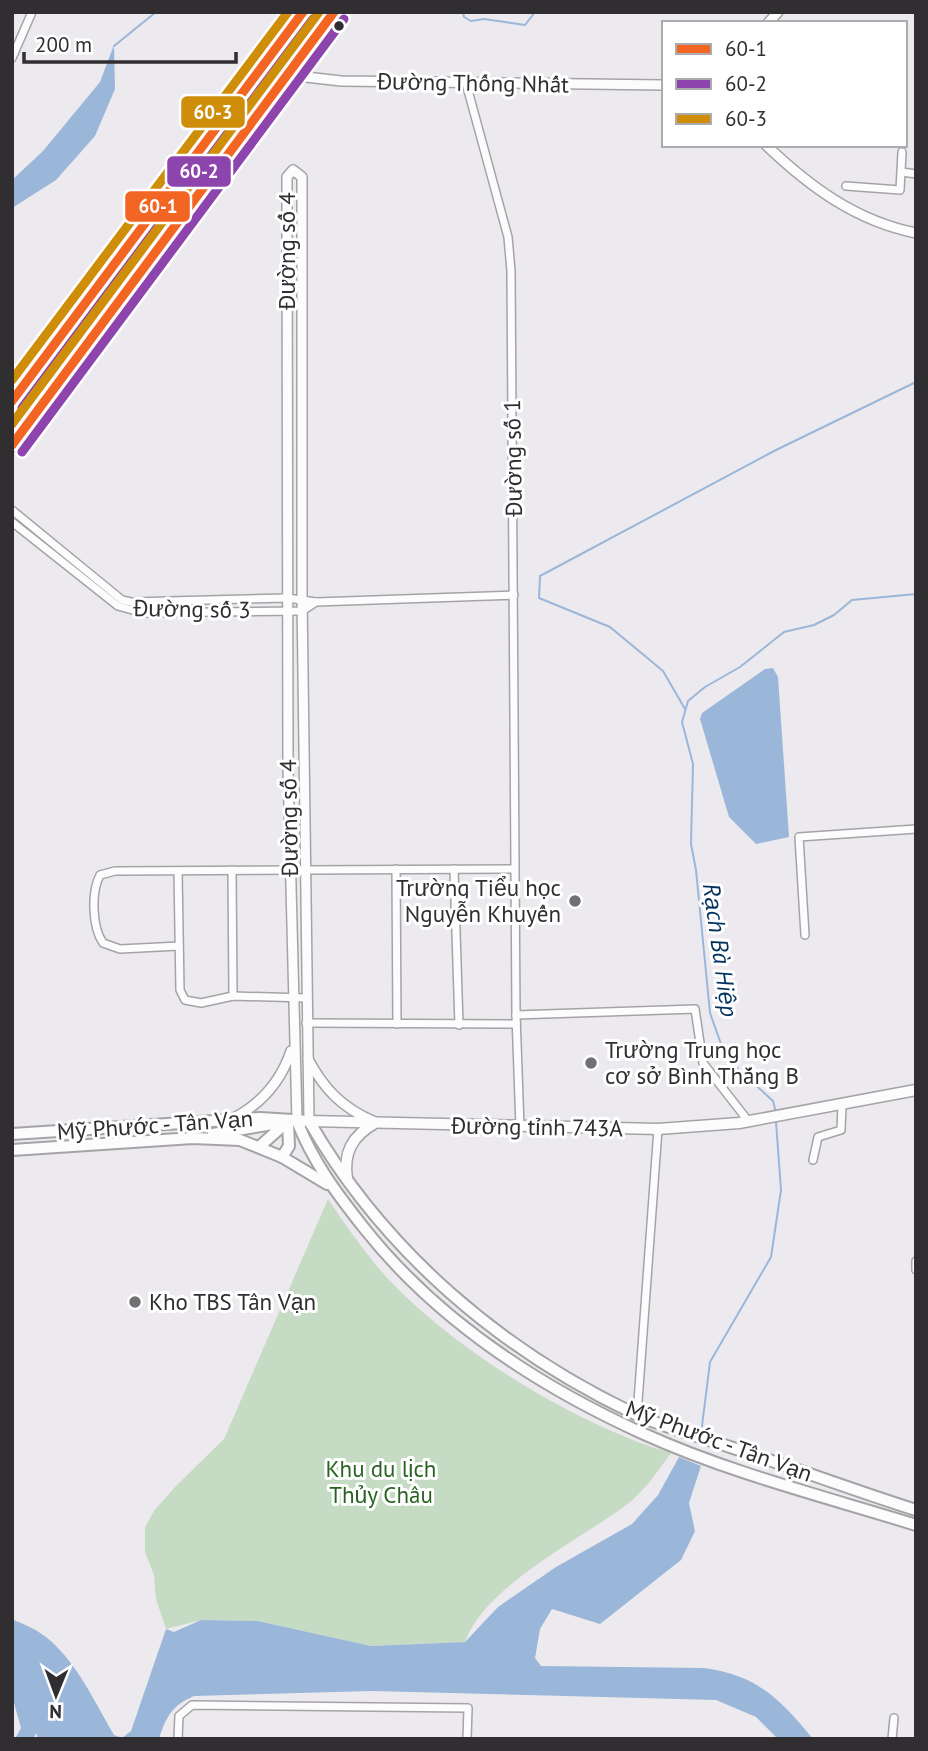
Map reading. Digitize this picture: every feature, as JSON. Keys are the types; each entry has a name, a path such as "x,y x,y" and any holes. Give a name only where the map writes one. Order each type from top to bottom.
{"highway":[{"path":"226,122 303,12"},
{"path":"12,401 226,122 315,12"},
{"path":"12,445 327,12"},
{"path":"12,432 334,12"},
{"path":"12,411 206,148"}],"main road":[{"path":"842,1105 916,1090"},
{"name":"Đường tỉnh 743A","path":"193,1138 225,1132 269,1130 298,1121 658,1129 749,1122 842,1105"},
{"name":"Mỹ Phước - Tân Vạn","path":"12,1134 233,1119 298,1121 409,1254 472,1312 539,1360 637,1415 916,1510"},
{"name":"Mỹ Phước - Tân Vạn","path":"298,1121 314,1160 386,1255 461,1326 550,1385 636,1431 673,1446 916,1525"},
{"path":"260,1146 298,1121"},
{"path":"282,1157 298,1121"},
{"path":"347,1180 348,1150 361,1132 376,1122"},
{"name":"Mỹ Phước - Tân Vạn","path":"12,1150 193,1138 240,1140 282,1157 332,1187"},
{"path":"461,1326 472,1312"}],"street":[{"path":"12,58 32,12"},
{"name":"Đường Thống Nhất","path":"288,69 306,77 341,81 662,85"},
{"name":"Đường số 1","path":"466,83 508,237 514,595 516,1024 520,1128"},
{"path":"768,147 811,186 836,203 895,229 916,233"},
{"path":"846,186 896,192 901,187 902,152"},
{"name":"Đường số 4","path":"293,170 302,177 302,611 307,1057 298,1121 293,1046 287,611 287,177 293,170"},
{"path":"902,172 916,174"},
{"name":"Đường số 3","path":"12,510 122,600 143,613 302,611"},
{"name":"Đường số 3","path":"12,522 118,606 287,598 316,601 514,595"},
{"path":"302,611 316,601"},
{"path":"805,935 799,837 916,829"},
{"path":"396,869 397,1024"},
{"path":"454,869 459,1025"},
{"path":"179,946 120,949 103,943 96,930 95,884 100,875 108,872 178,870 514,869"},
{"path":"178,870 180,990 185,1000 201,1003 233,996 306,998"},
{"path":"232,870 233,996"},
{"path":"516,1015 695,1009 703,1063 749,1122"},
{"path":"306,1023 516,1024"},
{"path":"233,1119 248,1111 271,1089 281,1076 293,1046"},
{"path":"307,1057 319,1080 341,1104 376,1122"},
{"path":"841,1130 842,1105"},
{"path":"813,1160 818,1138 852,1127"},
{"path":"637,1415 658,1129"},
{"path":"916,1261 916,1270"},
{"path":"178,1739 179,1716 192,1705 467,1708 467,1739"},
{"path":"892,1739 894,1718"}],"green space":[{"name":"Khu du lịch Thủy Châu","path":"328,1199 375,1264 402,1293 472,1351 511,1377 593,1423 671,1453 632,1500 535,1566 492,1602 475,1622 465,1642 371,1646 258,1621 201,1620 166,1629 156,1599 154,1575 145,1552 145,1527 154,1511 175,1487 224,1439"}],"water":[{"path":"114,45 115,89 95,136 56,180 12,208 12,180 43,151 100,82"},
{"path":"773,668 778,677 789,837 756,844 729,817 700,719 702,713 765,669"},
{"path":"679,1457 701,1466 689,1503 695,1531 681,1560 600,1624 552,1609 540,1629 535,1658 541,1666 704,1668 723,1671 739,1676 766,1691 790,1712 813,1739 778,1739 756,1717 716,1700 372,1691 194,1696 171,1712 159,1739 38,1739 36,1733 33,1739 15,1739 21,1728 12,1696 12,1619 38,1632 57,1647 84,1683 114,1735 122,1738 131,1731 166,1629 174,1632 201,1620 258,1621 371,1646 465,1642 498,1607 556,1567 632,1524 658,1495"}],"waterway":[{"path":"114,46 156,12"},
{"path":"463,12 464,17 471,21 484,19 525,25 535,12"},
{"path":"685,709 663,671 610,627 539,598 540,576 776,450 916,382"},
{"name":"Rạch Bà Hiệp","path":"776,1113 773,1101 726,1058 710,1013 691,844 693,764 682,722 688,701 705,687 740,667 784,632 814,625 834,615 852,600 916,594"},
{"name":"Rạch Bà Hiệp","path":"701,1434 710,1362 771,1257 781,1190 776,1122"}],"transit line":[{"name":"60-3","path":"12,380 288,12"},
{"name":"60-1","path":"12,401 303,12"},
{"name":"60-3","path":"12,424 319,12"},
{"name":"60-1","path":"12,445 334,12"},
{"name":"60-2","path":"22,408 313,19"},
{"name":"60-2","path":"22,452 344,19"}],"place":[{"name":"Trường Tiểu học Nguyễn Khuyến","path":"575,901"},
{"name":"Trường Trung học cơ sở Bình Thắng B","path":"591,1063"},
{"name":"Kho TBS Tân Vạn","path":"135,1302"}]}
